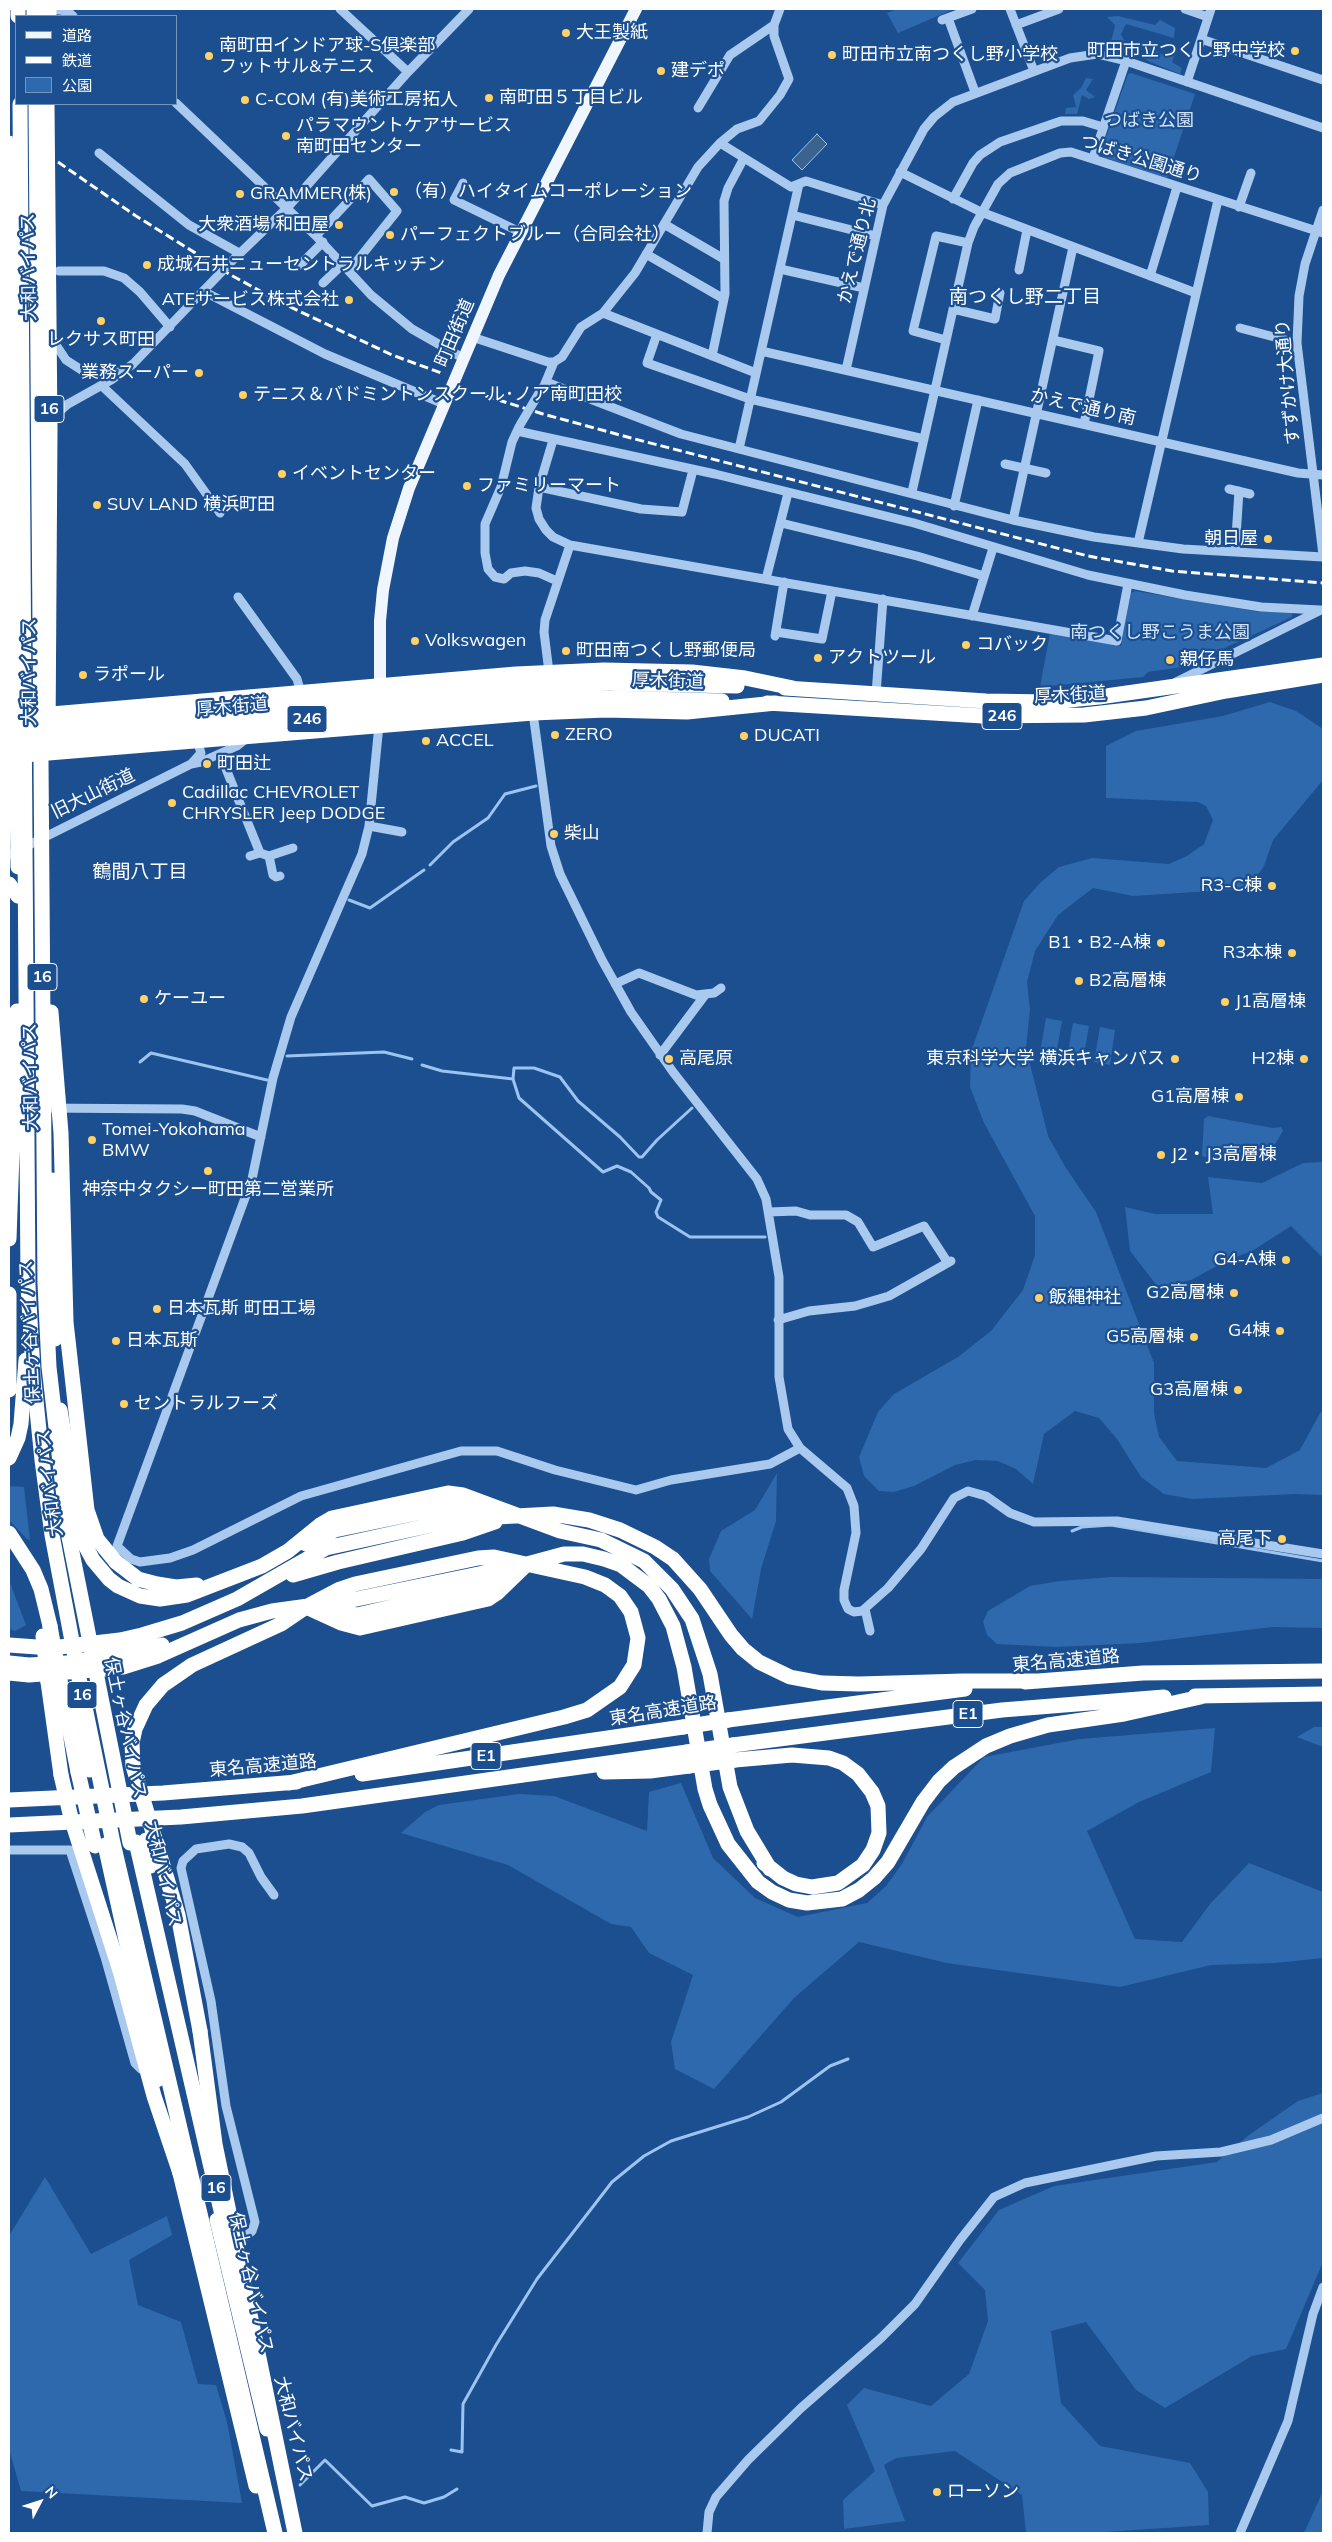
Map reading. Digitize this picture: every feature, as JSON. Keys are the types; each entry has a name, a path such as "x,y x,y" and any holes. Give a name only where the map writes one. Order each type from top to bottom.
{"highway":[{"name":"保土ヶ谷バイパス","path":"20,105 17,894 28,1286 33,1371 42,1460 66,1607 103,1795 275,2533"},
{"name":"保土ヶ谷バイパス","path":"36,105 45,1284 49,1367 58,1458 68,1532 130,1843 293,2533"},
{"name":"大和バイパス","path":"47,105 50,429 48,753 50,1108 54,1328 60,1408 74,1531 90,1623 146,1841 189,2074 299,2533"},
{"name":"大和バイパス","path":"9,143 11,752 17,848"},
{"path":"11,721 49,714 549,672 604,670 692,672 745,678 793,688"},
{"name":"厚木街道","path":"11,721 518,687 606,690 983,716 1084,715 1146,708 1319,671"},
{"name":"厚木街道","path":"11,752 509,703 606,690 793,688 986,701 1049,702 1319,671"},
{"path":"516,674 523,677 530,688 533,713"},
{"path":"11,752 48,753 533,713 606,710 687,712 776,703"},
{"path":"93,711 88,721 89,742 96,749"},
{"name":"大和バイパス","path":"17,894 16,1108 26,1360 45,1536 51,1626 60,1681 84,1771 100,1845 124,1932 154,2067 268,2533"},
{"path":"9,1240 17,894"},
{"path":"42,933 56,1056 61,1134 66,1322 87,1510 97,1539 116,1562 138,1579 176,1587 219,1582"},
{"path":"9,1294 9,1390"},
{"path":"9,1458 18,1438 21,1424 26,1360"},
{"path":"60,1408 79,1528 86,1547 99,1569 118,1586 151,1599 187,1595 324,1543 459,1519 513,1515 553,1514 575,1516 620,1530 655,1547 673,1559 689,1575 743,1649 759,1662 790,1677 804,1682 859,1684 1035,1681"},
{"path":"270,1581 320,1525 332,1518 448,1493 463,1495 560,1531 601,1540 622,1549 644,1561 672,1589 692,1619 710,1674 726,1768 738,1812 770,1869 796,1884 812,1887 838,1882 863,1864 873,1850 879,1833 878,1806 872,1792 858,1774 843,1763 829,1758 792,1755 735,1760 688,1759"},
{"path":"270,1581 338,1562 463,1533 513,1515"},
{"path":"13,1539 51,1626 60,1681 61,1775 71,1818 122,1974 154,2096 209,2256"},
{"path":"9,1645 51,1648 120,1640 142,1635 206,1614 270,1581 324,1543"},
{"path":"123,1667 158,1656 214,1630 255,1615 306,1607 341,1623 360,1628 488,1599 497,1593 527,1564 564,1554 583,1554 621,1565 649,1586 666,1612 679,1643 701,1773 710,1805 728,1844 758,1882 772,1892 789,1900 807,1903 842,1898 859,1890 874,1878 888,1862 924,1802 939,1781 954,1767 986,1746 1010,1736 1048,1725 1124,1714 1205,1696"},
{"path":"126,1766 135,1729 146,1705 162,1685 192,1665 281,1624 306,1607 340,1589 354,1584 478,1558 494,1557 585,1577 605,1585 620,1596 634,1619 638,1644 634,1665 620,1686 593,1706 564,1717 288,1783"},
{"path":"9,1663 29,1665 67,1663 122,1654 214,1630"},
{"name":"東名高速道路","path":"9,1800 153,1794 288,1783 728,1720 1035,1681 1143,1673 1323,1671"},
{"path":"9,1673 29,1675 103,1673"},
{"name":"E1","path":"9,1825 181,1818 302,1806 542,1772 688,1759 733,1745 1002,1710 1205,1696 1323,1694"},
{"path":"146,1841 178,1915 191,1971 215,2144 293,2533"}],"main road":[{"name":"町田街道","path":"379,725 380,621 389,557 404,503 472,337 522,233 636,9"}],"street":[{"path":"51,9 67,11 72,15"},
{"path":"340,9 408,72"},
{"path":"50,429 55,418 68,404 102,386 127,368 170,328 237,255 287,208 408,72 469,9"},
{"path":"557,581 539,573 525,571 511,573 504,578 495,577 488,569 485,553 486,524 501,487 519,428 544,385 554,362 562,358 581,327 603,313 635,273 698,167 720,143 737,130 759,121 780,95 789,80 774,36 774,25 780,9"},
{"path":"972,9 945,19 975,92"},
{"path":"1010,9 1034,71"},
{"path":"1016,25 1059,9"},
{"path":"1185,9 1210,13 1187,82"},
{"path":"698,108 730,55 774,25"},
{"path":"1201,40 1323,80"},
{"name":"かえで通り北","path":"846,370 883,205 900,172 934,117 953,102 975,92 1070,58 1088,55 1112,56 1323,128"},
{"path":"1093,158 1126,61"},
{"path":"178,105 320,239 371,295 397,318 463,358"},
{"path":"953,199 973,163 980,155 1000,142 1061,121 1083,120 1104,127"},
{"path":"720,143 792,187 806,181 883,205"},
{"name":"つばき公園通り","path":"912,492 968,243 981,212 998,184 1017,169 1071,152 1319,232"},
{"path":"100,153 189,225 237,255"},
{"path":"712,356 724,299 724,201 728,188 744,158"},
{"path":"900,172 981,212 1196,294"},
{"path":"1239,207 1251,173"},
{"path":"300,265 369,179 396,211 346,267 323,284"},
{"path":"463,184 454,200 522,233"},
{"path":"739,449 799,184"},
{"path":"1150,276 1177,187"},
{"path":"1138,543 1218,200"},
{"name":"すずかけ大通り","path":"1323,210 1319,232 1305,264 1299,296 1297,343 1323,556"},
{"path":"792,215 876,236"},
{"path":"664,224 724,259"},
{"path":"1019,270 1028,230"},
{"path":"946,340 914,331 936,236 968,243"},
{"path":"1013,520 1073,247"},
{"path":"646,254 724,299"},
{"path":"780,269 864,288"},
{"path":"60,271 104,271 124,278 140,292 170,328"},
{"path":"206,288 325,354 444,404"},
{"path":"953,309 995,318 1000,293"},
{"path":"603,313 756,373"},
{"path":"48,327 56,347 72,366 82,371 100,374 116,372 127,368"},
{"path":"1240,328 1297,343"},
{"path":"657,334 647,362 750,399 924,439"},
{"path":"472,337 554,362"},
{"path":"1053,340 1099,350 1084,424"},
{"name":"かえで通り南","path":"761,351 1162,442 1313,475 1323,475"},
{"path":"544,385 681,434 912,492 954,506 1013,520 1094,537 1138,543 1236,552 1323,556"},
{"path":"102,386 184,464 220,513"},
{"path":"954,506 978,400"},
{"path":"519,428 553,440 693,470 914,523 1088,575 1128,584 1261,606 1322,609"},
{"path":"553,440 539,487 536,508 539,519 553,537 570,545 1117,641 1128,584"},
{"path":"1005,464 1046,472"},
{"path":"539,487 641,509 682,512 693,470"},
{"path":"1229,489 1250,494"},
{"path":"1236,552 1239,491"},
{"path":"766,579 788,493"},
{"path":"781,523 916,556 984,576"},
{"path":"549,672 544,632 549,606 570,545"},
{"path":"972,616 993,548"},
{"path":"784,582 776,634 822,639 832,591"},
{"path":"238,597 297,679 300,693"},
{"path":"876,694 882,599"},
{"path":"1167,687 1322,609"},
{"path":"533,713 554,860 615,984 660,1055 757,1179 769,1212 779,1277 778,1361 784,1413 790,1434 800,1448 837,1478 850,1493 854,1506 856,1533 844,1600 850,1611 865,1610 900,1576 921,1549 954,1498 968,1491 986,1496 1010,1513 1034,1522 1117,1521 1323,1554"},
{"path":"379,725 369,826 362,854 291,1017 273,1078 252,1179 116,1546 125,1554 140,1562 170,1558 193,1550 301,1496 461,1451 497,1451 554,1470 636,1490 671,1480 770,1464 800,1448"},
{"name":"旧大山街道","path":"17,848 48,835 192,764 237,746 250,736"},
{"path":"192,764 201,753 197,740"},
{"path":"220,754 273,875 276,877 280,876"},
{"path":"369,826 402,832"},
{"path":"250,856 293,848"},
{"path":"615,984 638,973 684,991 705,995"},
{"path":"660,1055 705,995 721,988"},
{"path":"16,1108 182,1109 195,1111 261,1137"},
{"path":"769,1212 784,1210 810,1215 846,1215 858,1222 873,1247 924,1226 949,1262 890,1296 855,1306 809,1311 778,1320"},
{"path":"865,1610 870,1631"},
{"path":"228,2242 245,2237 252,2231 255,2222 226,2106 211,2001 181,1868 183,1861 196,1849 229,1844 242,1847 249,1853 261,1878 274,1894"},
{"path":"9,1850 70,1850 105,1957 135,2063 141,2069 154,2067"},
{"path":"707,2533 709,2512 716,2497 748,2460 801,2408 881,2338 915,2304 994,2196 1025,2183 1156,2156 1221,2152 1271,2140 1323,2118"},
{"path":"1240,2533 1288,2421 1312,2314 1323,2287"}],"green space":[{"path":"897,9 954,9 898,33 887,13"},
{"path":"1118,16 1155,25 1160,20 1175,28 1174,38 1126,24 1121,34 1127,46 1135,55 1110,46 1115,25 1107,17"},
{"path":"1148,47 1165,56 1168,51 1175,54 1172,62 1182,68 1180,74 1144,58"},
{"name":"つばき公園","path":"1131,73 1195,94 1167,178 1103,157 1101,151 1128,74"},
{"path":"1086,78 1093,79 1086,90 1095,97 1089,99 1082,95 1077,114 1065,114 1066,108 1076,107 1073,95 1081,88"},
{"name":"南つくし野こうま公園","path":"1135,591 1260,612 1292,612 1292,617 1183,667 1148,672 1143,677 1040,687 1050,633 1121,646 1131,593"},
{"path":"1270,702 1296,711 1323,729 1323,780 1273,840 1264,866 1255,879 1243,889 1133,896 1093,888 1058,915 1035,951 1027,982 1030,1010 1026,1048 1048,1136 1066,1168 1096,1212 1154,1363 1154,1413 1159,1437 1177,1461 1266,1468 1300,1450 1320,1413 1323,1411 1323,1495 1295,1494 1192,1499 1164,1494 1141,1477 1117,1439 1099,1418 1075,1411 1044,1434 1033,1484 1016,1469 998,1461 976,1460 955,1465 914,1486 894,1492 879,1491 864,1476 859,1457 878,1412 894,1394 958,1357 991,1331 1023,1290 1035,1255 1035,1216 984,1123 970,1087 971,1052 1024,901 1040,883 1059,867 1092,858 1169,864 1187,856 1204,844 1213,820 1206,806 1198,802 1106,798 1106,746 1136,731 1223,716"},
{"path":"1046,1018 1062,1021 1056,1055 1040,1052"},
{"path":"1073,1023 1089,1026 1083,1060 1067,1057"},
{"path":"1100,1027 1115,1030 1110,1065 1094,1062"},
{"path":"1208,1116 1273,1128 1281,1127 1283,1131 1275,1144 1264,1151 1213,1159 1202,1156 1204,1119"},
{"path":"1323,1162 1323,1258 1291,1226 1252,1251 1230,1259 1191,1280 1158,1287 1130,1251 1125,1207 1155,1214 1213,1214 1208,1177 1262,1183 1303,1163"},
{"path":"777,1473 776,1521 761,1569 752,1619 710,1571 709,1559 721,1531 755,1510"},
{"path":"9,1486 24,1487 30,1540 9,1520"},
{"path":"1112,1577 1323,1579 1323,1628 1272,1627 1141,1643 1056,1647 997,1644 987,1635 983,1622 988,1611 1030,1586 1060,1581"},
{"path":"9,1580 26,1625 15,1631 9,1629"},
{"path":"1314,1727 1323,1727 1323,1747 1297,1737"},
{"path":"1215,1728 1211,1772 1139,1802 1087,1831 1135,1939 1182,1942 1210,1904 1249,1863 1323,1892 1323,1958 1275,1963 1211,1965 1120,1987 947,1963 859,1942 794,1998 714,2089 675,2069 671,2042 693,1975 649,1953 631,1927 611,1924 508,1865 401,1833 425,1812 439,1805 519,1794 554,1796 647,1831 649,1792 681,1783 713,1858 755,1898 798,1917 867,1903 886,1886 902,1864 927,1817 984,1757 1080,1739"},
{"path":"1323,2093 1323,2262 1286,2349 1252,2356 1165,2408 1136,2390 1086,2322 1051,2331 1061,2403 1100,2446 1190,2463 1208,2492 1209,2525 1090,2533 1026,2533 1022,2495 955,2451 896,2458 884,2465 905,2521 844,2529 843,2500 875,2471 847,2405 864,2388 931,2406 969,2374 988,2321 985,2290 958,2263 999,2210 1054,2186 1217,2162 1249,2135 1298,2101"},
{"path":"45,2177 91,2254 167,2216 172,2235 129,2260 138,2305 181,2322 198,2384 216,2385 227,2422 242,2503 21,2491 9,2449 9,2236"},
{"path":"1323,2491 1323,2533 1304,2533"}],"shaded area":[{"path":"817,134 827,144 802,170 792,160"}],"waterway":[{"path":"430,865 453,842 488,818 505,794 536,786"},
{"path":"349,900 370,908 424,870"},
{"path":"287,1056 384,1052 412,1059"},
{"path":"140,1062 151,1053 267,1080"},
{"path":"422,1065 442,1071 513,1079"},
{"path":"692,1108 657,1140 642,1157 639,1157 620,1137 578,1101 560,1077 534,1068 514,1068 513,1079 519,1098 603,1172 617,1166 631,1172 661,1200 656,1212 658,1217 690,1237 765,1237"},
{"path":"1072,1531 1082,1527 1111,1525 1323,1561"},
{"path":"451,2450 462,2452 463,2404 496,2345 537,2279 612,2182 644,2156 671,2141 748,2117 781,2102 830,2066 848,2059"},
{"path":"300,2485 325,2460 372,2506 405,2497 424,2503 444,2497 457,2489"}],"railway":[{"path":"58,162 136,216 229,274 282,303 392,355 444,374"},
{"path":"473,392 543,414 631,438 1088,556 1172,571 1323,583"}],"place":[{"name":"大王製紙","path":"566,33"},
{"name":"町田市立つくし野中学校","path":"1295,51"},
{"name":"町田市立南つくし野小学校","path":"832,55"},
{"name":"南町田インドア球-S倶楽部 フットサル&テニス","path":"209,56"},
{"name":"建デポ","path":"661,71"},
{"name":"南町田５丁目ビル","path":"489,98"},
{"name":"C-COM (有)美術工房拓人","path":"245,100"},
{"name":"パラマウントケアサービス 南町田センター","path":"286,136"},
{"name":"（有）ハイタイムコーポレーション","path":"394,192"},
{"name":"GRAMMER(株)","path":"240,194"},
{"name":"大衆酒場 和田屋","path":"339,225"},
{"name":"パーフェクトブルー（合同会社）","path":"390,235"},
{"name":"成城石井ニューセントラルキッチン","path":"147,265"},
{"name":"ATEサービス株式会社","path":"349,300"},
{"name":"レクサス町田","path":"101,321"},
{"name":"業務スーパー","path":"199,373"},
{"name":"テニス＆バドミントンスクール･ノア南町田校","path":"243,395"},
{"name":"イベントセンター","path":"282,474"},
{"name":"ファミリーマート","path":"467,486"},
{"name":"SUV LAND 横浜町田","path":"97,505"},
{"name":"朝日屋","path":"1268,539"},
{"name":"Volkswagen","path":"415,641"},
{"name":"コバック","path":"966,645"},
{"name":"町田南つくし野郵便局","path":"566,651"},
{"name":"アクトツール","path":"818,658"},
{"name":"親仔馬","path":"1170,660"},
{"name":"ラポール","path":"83,675"},
{"name":"ZERO","path":"555,735"},
{"name":"DUCATI","path":"744,736"},
{"name":"ACCEL","path":"426,741"},
{"name":"町田辻","path":"207,764"},
{"name":"Cadillac CHEVROLET CHRYSLER Jeep DODGE","path":"172,803"},
{"name":"柴山","path":"554,834"},
{"name":"R3-C棟","path":"1272,886"},
{"name":"B1・B2-A棟","path":"1161,943"},
{"name":"R3本棟","path":"1292,953"},
{"name":"B2高層棟","path":"1079,981"},
{"name":"ケーユー","path":"144,999"},
{"name":"J1高層棟","path":"1225,1002"},
{"name":"高尾原","path":"669,1059"},
{"name":"東京科学大学 横浜キャンパス","path":"1175,1059"},
{"name":"H2棟","path":"1304,1059"},
{"name":"G1高層棟","path":"1239,1097"},
{"name":"Tomei-Yokohama BMW","path":"92,1140"},
{"name":"J2・J3高層棟","path":"1161,1155"},
{"name":"神奈中タクシー町田第二営業所","path":"208,1171"},
{"name":"G4-A棟","path":"1286,1260"},
{"name":"G2高層棟","path":"1234,1293"},
{"name":"飯縄神社","path":"1039,1298"},
{"name":"日本瓦斯 町田工場","path":"157,1309"},
{"name":"G4棟","path":"1280,1331"},
{"name":"G5高層棟","path":"1194,1337"},
{"name":"日本瓦斯","path":"116,1341"},
{"name":"G3高層棟","path":"1238,1390"},
{"name":"セントラルフーズ","path":"124,1404"},
{"name":"高尾下","path":"1282,1539"},
{"name":"ローソン","path":"937,2492"}],"district":[{"name":"南つくし野二丁目","path":"1025,297"},
{"name":"鶴間八丁目","path":"140,872"}]}
